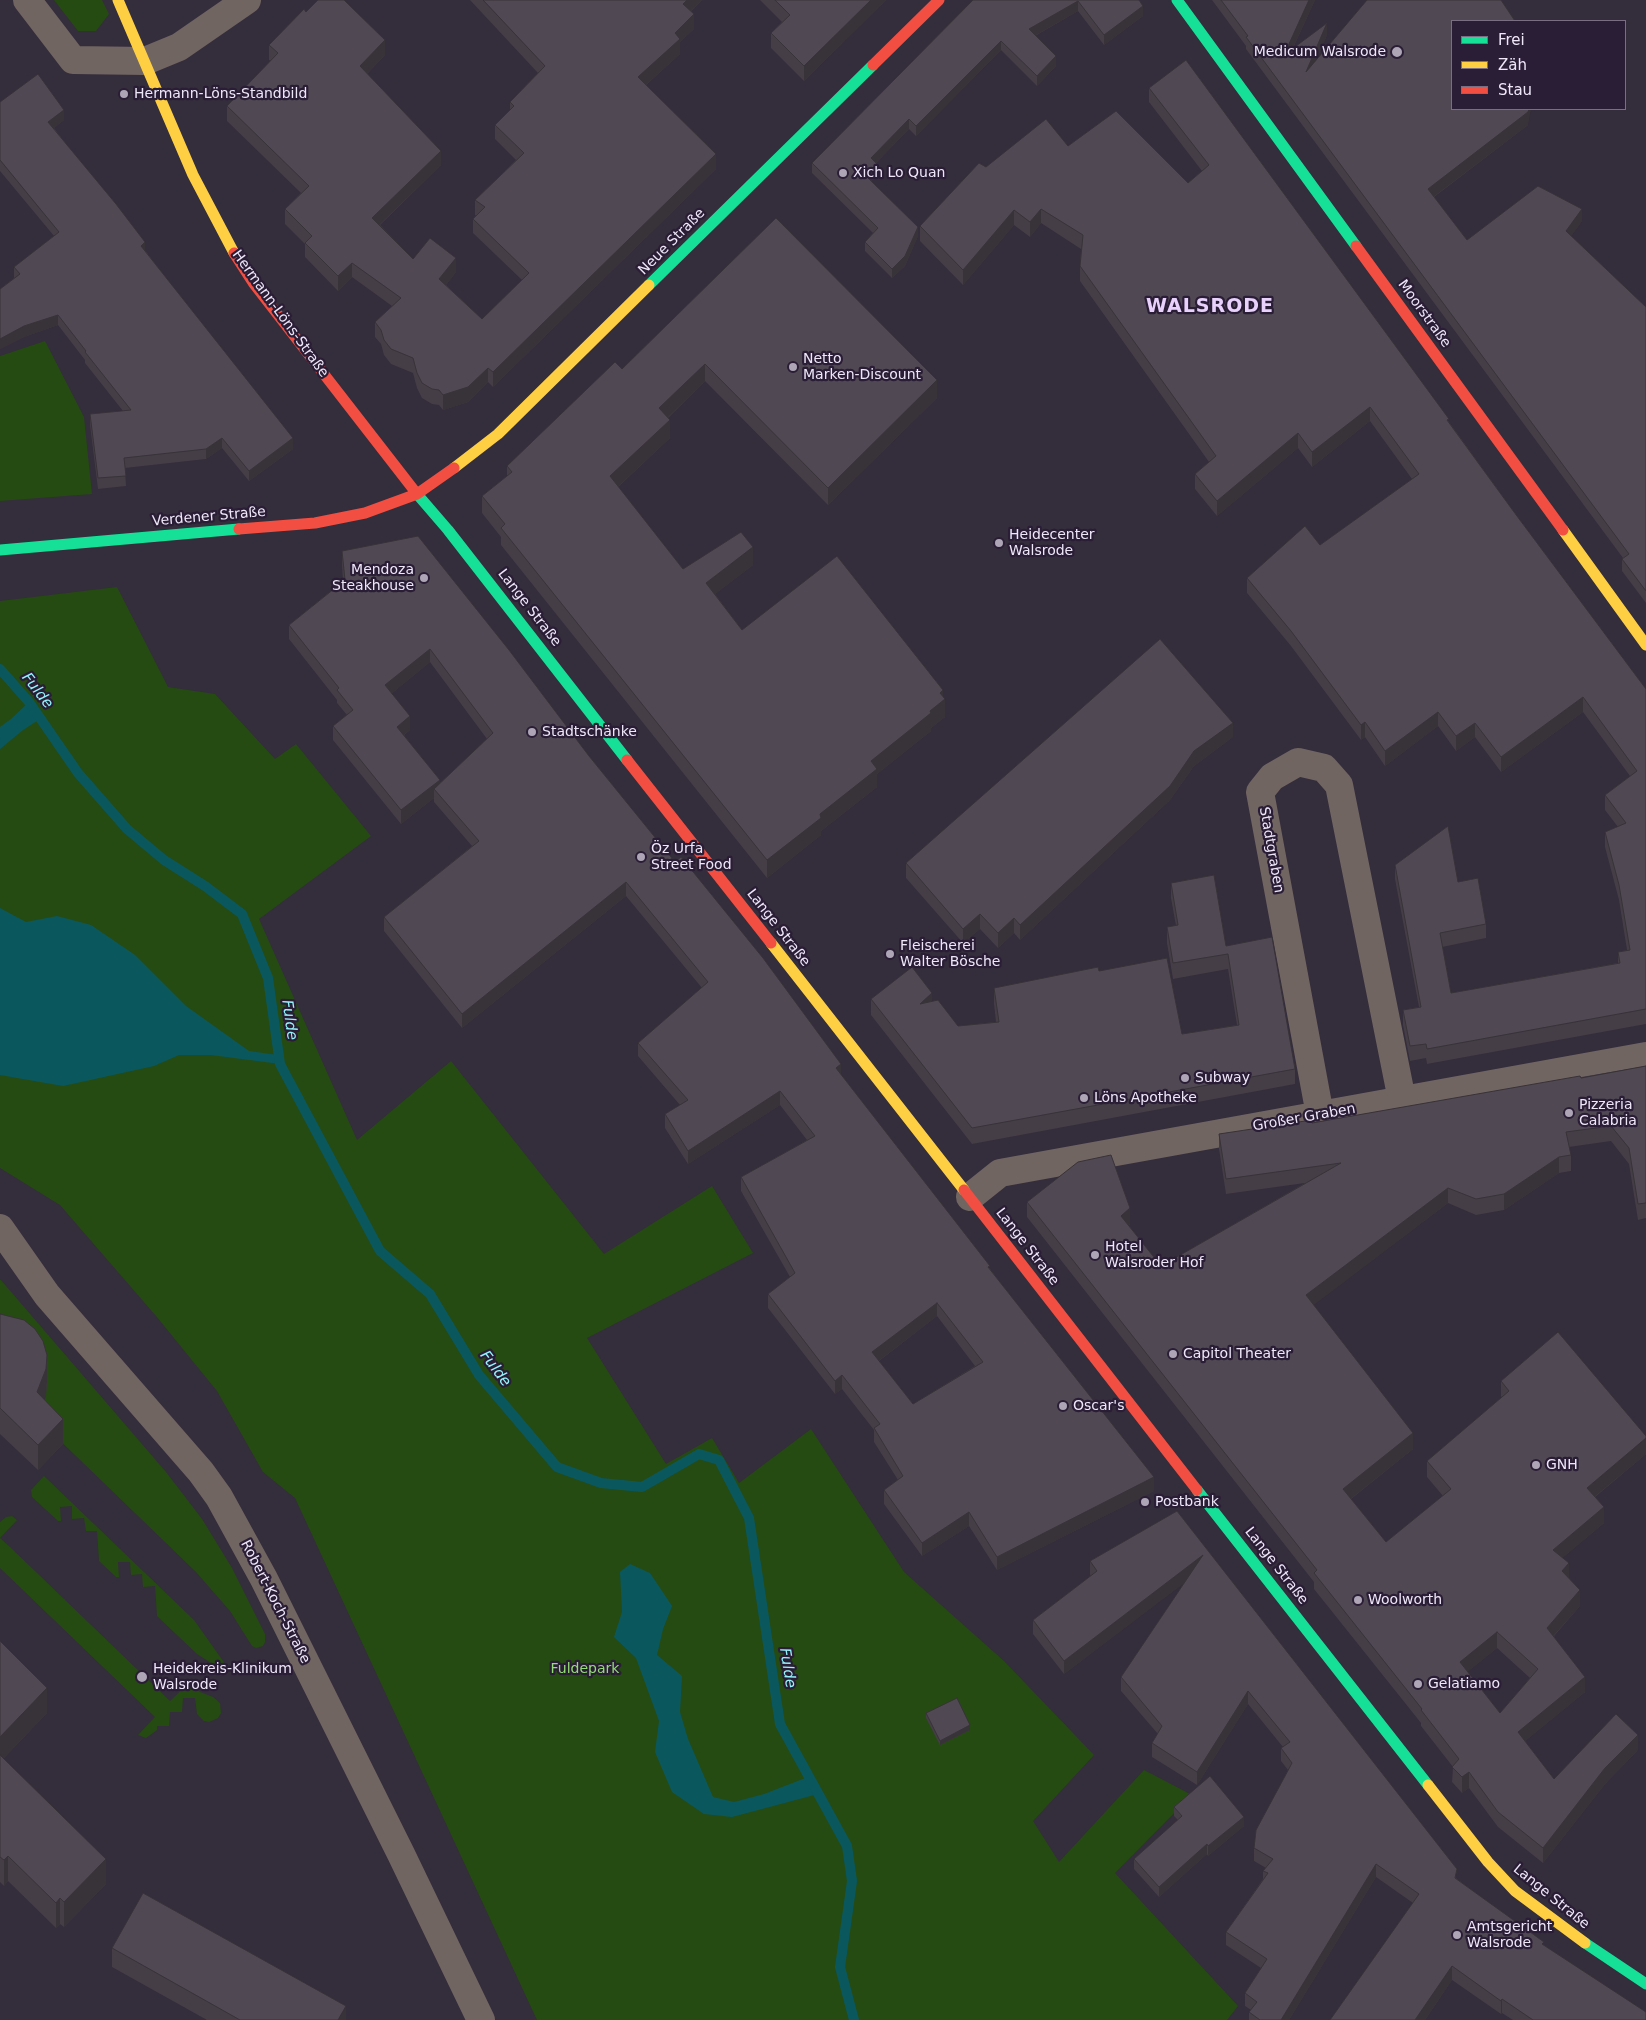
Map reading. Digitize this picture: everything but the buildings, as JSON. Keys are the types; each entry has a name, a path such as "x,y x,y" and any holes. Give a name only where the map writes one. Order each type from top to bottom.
{"main road":[{"name":"Hermann-Löns-Straße","path":"118,0 192,175 227,242 254,284 417,494"},
{"name":"Neue Straße","path":"417,494 455,468 498,434 939,0"},
{"name":"Moorstraße","path":"1177,0 1646,645"},
{"name":"Verdener Straße","path":"0,550 316,523 365,513 417,494"},
{"name":"Lange Straße","path":"417,494 454,537 1488,1862 1515,1891 1568,1932 1646,1984"}],"street":[{"path":"26,0 73,60 145,61 178,47 247,0"},
{"name":"Stadtgraben","path":"1320,1114 1260,792 1272,777 1298,762 1324,768 1339,785 1402,1100"},
{"name":"Großer Graben","path":"970,1197 1000,1173 1646,1056"},
{"name":"Robert-Koch-Straße","path":"0,1228 47,1294 195,1465 219,1497 264,1580 401,1854 481,2020"}],"green space":[{"path":"54,0 102,0 109,14 96,31 78,31"},
{"path":"45,341 84,417 92,494 0,501 0,356"},
{"name":"Fuldepark","path":"117,587 168,687 215,694 275,759 296,744 371,836 259,919 357,1140 451,1061 604,1254 712,1186 753,1253 587,1338 666,1464 712,1438 739,1483 811,1429 904,1572 1004,1661 1094,1755 1033,1821 1059,1862 1144,1770 1192,1795 1115,1873 1238,2006 1227,2020 537,2020 295,1498 263,1472 217,1391 156,1316 60,1205 0,1168 0,601"},
{"path":"0,1279 166,1472 202,1519 232,1568 265,1634 263,1646 256,1648 252,1646 230,1611 196,1572 47,1428 43,1404 46,1395 46,1376 0,1339"},
{"path":"44,1476 194,1620 225,1664 225,1668 219,1668 197,1654 157,1616 155,1586 143,1587 142,1574 131,1575 130,1562 118,1562 119,1577 116,1577 99,1561 97,1531 86,1531 84,1518 72,1519 72,1506 60,1507 61,1521 58,1521 32,1497 31,1490"},
{"path":"12,1516 17,1520 0,1538 0,1522 6,1517"},
{"path":"0,1538 170,1701 190,1682 200,1692 213,1697 220,1703 221,1713 218,1718 209,1722 204,1721 197,1714 195,1698 183,1698 182,1712 170,1712 169,1726 157,1726 157,1730 146,1738 138,1735 155,1717 0,1568"}],"shaded area":[{"path":"29,702 40,719 0,749 0,727"},
{"path":"0,908 26,922 57,916 91,925 135,955 186,1006 249,1051 278,1055 280,1064 211,1055 179,1055 154,1066 63,1086 0,1075"},
{"path":"630,1564 650,1573 672,1606 663,1629 657,1655 682,1676 680,1712 688,1739 713,1797 734,1802 764,1794 808,1777 818,1794 732,1817 704,1814 672,1792 655,1752 659,1721 636,1658 614,1637 622,1612 620,1572"}],"waterway":[{"name":"Fulde","path":"0,669 29,702 78,773 127,829 164,860 205,886 242,914 268,978 280,1064 380,1251 430,1294 479,1375 557,1467 601,1483 642,1487 699,1454 719,1460 749,1518 780,1724 847,1846 852,1881 840,1967 854,2020"}],"traffic: fast":[{"path":"1177,0 1356,246"},
{"path":"649,285 873,65"},
{"path":"417,494 448,530 627,760"},
{"path":"0,550 239,529"},
{"path":"1197,1490 1428,1785"},
{"path":"1585,1943 1646,1984"}],"traffic: slow":[{"path":"118,0 193,175 234,253"},
{"path":"454,468 498,434 649,285"},
{"path":"1563,530 1646,645"},
{"path":"771,943 964,1190"},
{"path":"1428,1785 1488,1862 1515,1891 1585,1943"}],"traffic: jam":[{"path":"873,65 939,0"},
{"path":"1356,246 1563,530"},
{"path":"234,253 254,284 417,494"},
{"path":"239,529 315,523 365,513 417,494 454,468"},
{"path":"627,760 771,943"},
{"path":"964,1190 1197,1490"}],"place":[{"name":"Medicum Walsrode","path":"1397,52"},
{"name":"Hermann-Löns-Standbild","path":"124,94"},
{"name":"Xich Lo Quan","path":"843,173"},
{"name":"Netto Marken-Discount","path":"793,367"},
{"name":"Heidecenter Walsrode","path":"999,543"},
{"name":"Mendoza Steakhouse","path":"424,578"},
{"name":"Stadtschänke","path":"532,732"},
{"name":"Öz Urfa Street Food","path":"641,857"},
{"name":"Fleischerei Walter Bösche","path":"890,954"},
{"name":"Subway","path":"1185,1078"},
{"name":"Löns Apotheke","path":"1084,1098"},
{"name":"Pizzeria Calabria","path":"1569,1113"},
{"name":"Hotel Walsroder Hof","path":"1095,1255"},
{"name":"Capitol Theater","path":"1173,1354"},
{"name":"Oscar's","path":"1063,1406"},
{"name":"GNH","path":"1536,1465"},
{"name":"Postbank","path":"1145,1502"},
{"name":"Woolworth","path":"1358,1600"},
{"name":"Heidekreis-Klinikum Walsrode","path":"142,1677"},
{"name":"Gelatiamo","path":"1418,1684"},
{"name":"Amtsgericht Walsrode","path":"1457,1935"}],"district":[{"name":"WALSRODE","path":"1210,307"}]}
